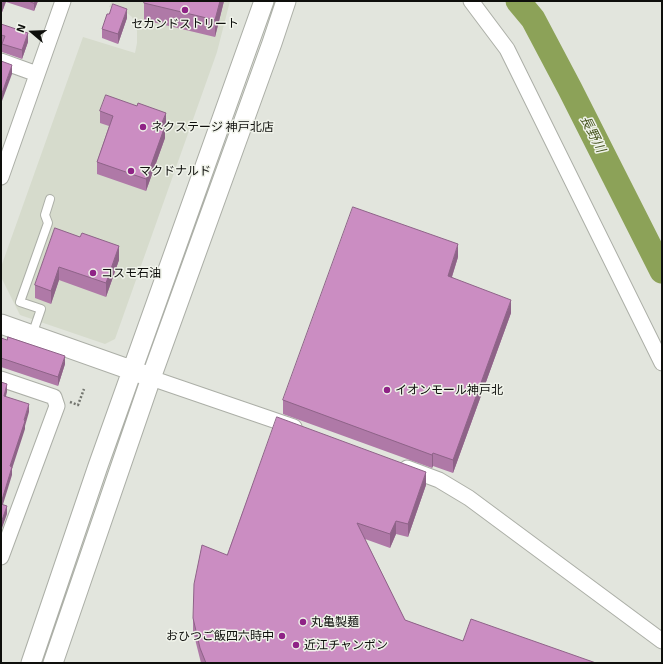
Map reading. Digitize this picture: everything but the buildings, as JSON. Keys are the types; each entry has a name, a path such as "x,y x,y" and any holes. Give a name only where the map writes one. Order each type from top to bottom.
{"street":[{"path":"1,177 63,1"},
{"path":"31,663 98,466 264,1"},
{"path":"53,663 151,378 286,1"},
{"path":"471,1 507,49 662,363"},
{"path":"1,61 37,74"},
{"path":"1,324 305,431"},
{"path":"1,379 54,397 57,406 1,557"},
{"path":"395,463 439,480 469,498 662,641"}],"lane":[{"path":"32,335 41,309 20,302 48,223 45,215 50,199"}],"path":[{"path":"54,397 78,405 84,389"}],"shaded area":[{"path":"112,1 230,1 217,52 115,339 105,344 20,315 1,277 1,267 83,37 135,53 137,31 134,21 127,13 109,7"}],"waterway":[{"name":"長野川","path":"518,1 533,19 662,271"}],"place":[{"name":"セカンドストリート","path":"185,10"},
{"name":"ネクステージ 神戸北店","path":"143,127"},
{"name":"マクドナルド","path":"131,171"},
{"name":"コスモ石油","path":"93,273"},
{"name":"イオンモール神戸北","path":"387,390"},
{"name":"丸亀製麺","path":"303,622"},
{"name":"おひつご飯四六時中","path":"282,636"},
{"name":"近江チャンポン","path":"296,645"}]}
